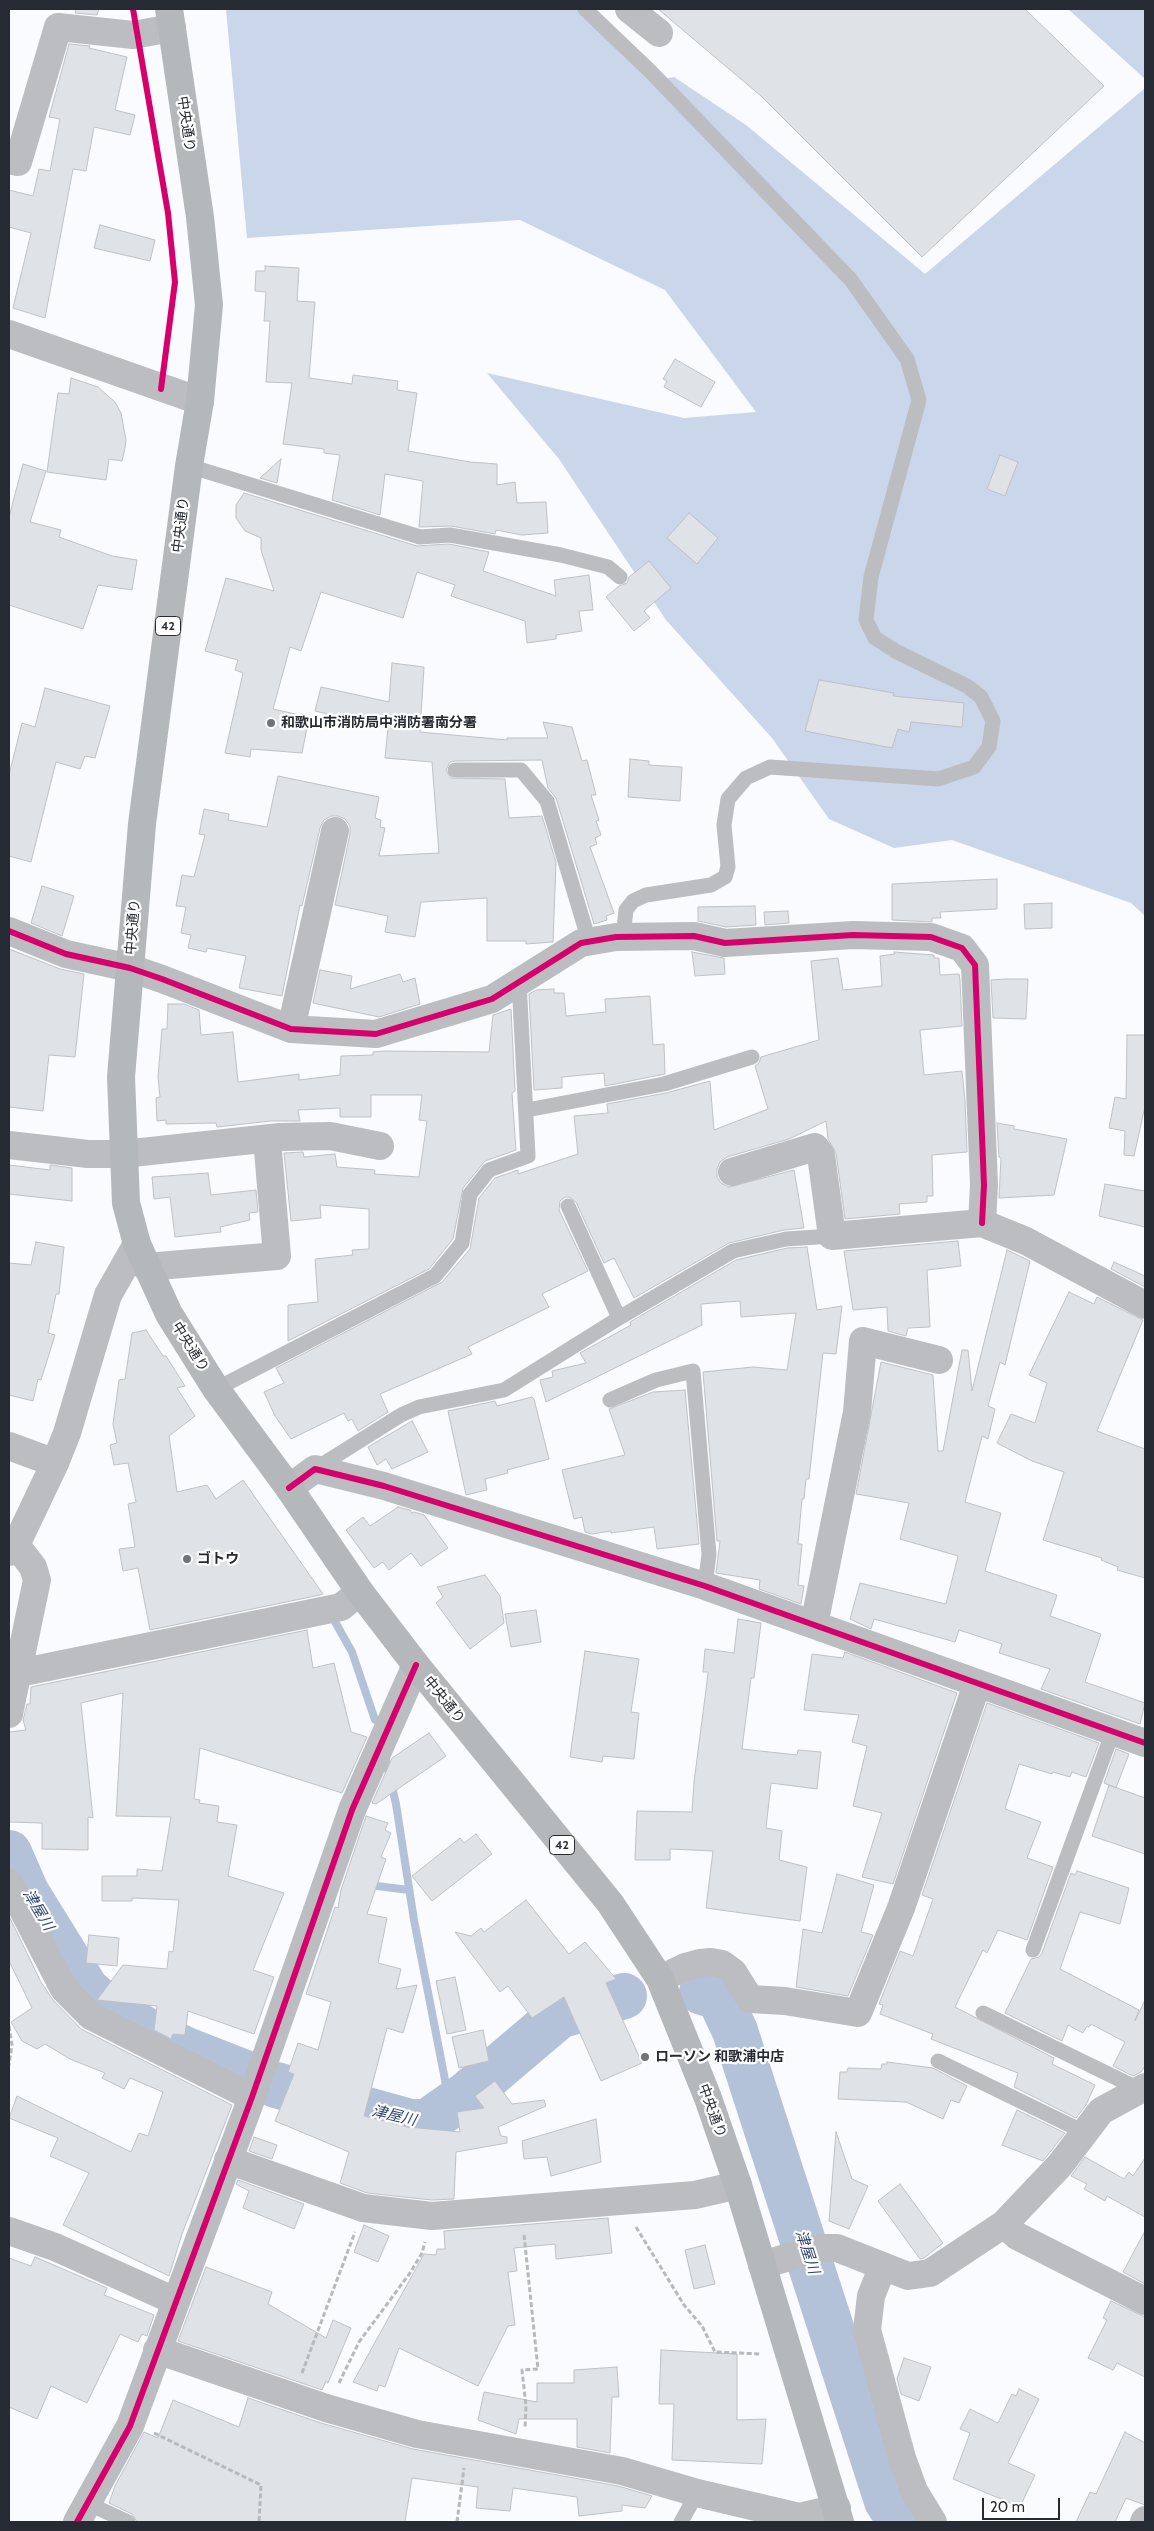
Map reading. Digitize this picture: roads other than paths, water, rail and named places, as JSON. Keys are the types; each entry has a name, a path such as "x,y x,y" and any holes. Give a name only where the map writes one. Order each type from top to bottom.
{"highway":[{"name":"中央通り","path":"171,18 200,216 209,304 200,401 189,466 142,824 121,1076 122,1154 126,1204 141,1256 170,1314 216,1389 289,1488 360,1592 416,1665 610,1903 660,1979 708,2098 738,2185 839,2515"}],"street":[{"path":"629,9 659,33"},
{"path":"9,160 18,162 58,27 133,35 171,18"},
{"path":"9,334 200,401"},
{"path":"290,1029 335,831"},
{"path":"9,931 15,936 66,954 130,968 290,1029 376,1034 492,999 582,943 623,937 694,936 725,943 853,935 931,937 962,948 975,965 982,1110 982,1223"},
{"path":"9,1145 88,1154 122,1154 267,1138 330,1136 380,1146"},
{"path":"9,1714 37,1580 33,1567 12,1548 55,1463 67,1434 108,1295 141,1256 277,1256 267,1138"},
{"path":"732,1172 815,1148 821,1155 832,1236 982,1223 1034,1245 1145,1305"},
{"path":"814,1625 857,1412 863,1341 940,1360"},
{"path":"9,1446 55,1463"},
{"path":"289,1488 315,1469 384,1486 705,1586 1145,1743"},
{"path":"19,1673 341,1607 360,1592"},
{"path":"82,2513 130,2426 252,2097 352,1810 416,1665"},
{"path":"660,1979 685,1967 711,1962 722,1964 733,1972 750,1999 785,2001 858,2014 902,1908 977,1684"},
{"path":"9,1883 64,1989 91,2016 252,2097"},
{"path":"762,2265 820,2248 837,2248 908,2276 930,2273 1004,2224 1060,2165 1102,2111 1143,2088"},
{"path":"228,2160 363,2208 432,2216 695,2195 738,2185"},
{"path":"1004,2224 1017,2236 1145,2301"},
{"path":"9,2231 55,2247 176,2301"},
{"path":"883,2266 871,2296 867,2330 902,2458 914,2491 934,2522"},
{"path":"157,2350 326,2408 417,2434 622,2471 696,2493 799,2517 839,2515"}],"lane":[{"path":"585,9 650,71 851,280 907,359 919,400 871,577 866,620 875,638 897,652 967,686 981,697 994,721 989,746 974,767 938,779 770,767 746,778 728,799 724,825 728,867 725,877 711,885 646,895 633,901 626,910 623,937"},
{"path":"189,466 420,537 450,535 561,555 608,567 620,577"},
{"path":"455,770 521,770 547,801 589,942"},
{"path":"216,1389 436,1276 462,1243 470,1194 489,1170 528,1156 519,981"},
{"path":"527,1110 664,1084 752,1057"},
{"path":"568,1206 619,1318"},
{"path":"315,1469 401,1415 419,1406 504,1390 619,1318 733,1251 786,1239 832,1236"},
{"path":"610,1400 656,1380 693,1371 709,1554 705,1586"},
{"path":"1033,1950 1113,1731"},
{"path":"983,2014 1143,2088"},
{"path":"938,2061 1084,2132"},
{"path":"681,2522 696,2493"},
{"path":"82,2513 128,2522"}],"waterway":[{"path":"334,1620 352,1652 375,1720"},
{"path":"386,1761 396,1804 414,1920 446,2085 467,2094"},
{"name":"津屋川","path":"9,1853 26,1892 86,1989 106,2007 149,2032 186,2050 245,2073"},
{"path":"369,1885 409,1890"},
{"name":"津屋川","path":"702,1992 719,1997 735,2031 887,2501 901,2522"},
{"name":"津屋川","path":"276,2085 410,2122 427,2122 467,2094 559,2016 624,1996"}],"place":[{"name":"和歌山市消防局中消防署南分署","path":"271,723"},
{"name":"ゴトウ","path":"187,1559"},
{"name":"ローソン 和歌浦中店","path":"645,2057"}]}
